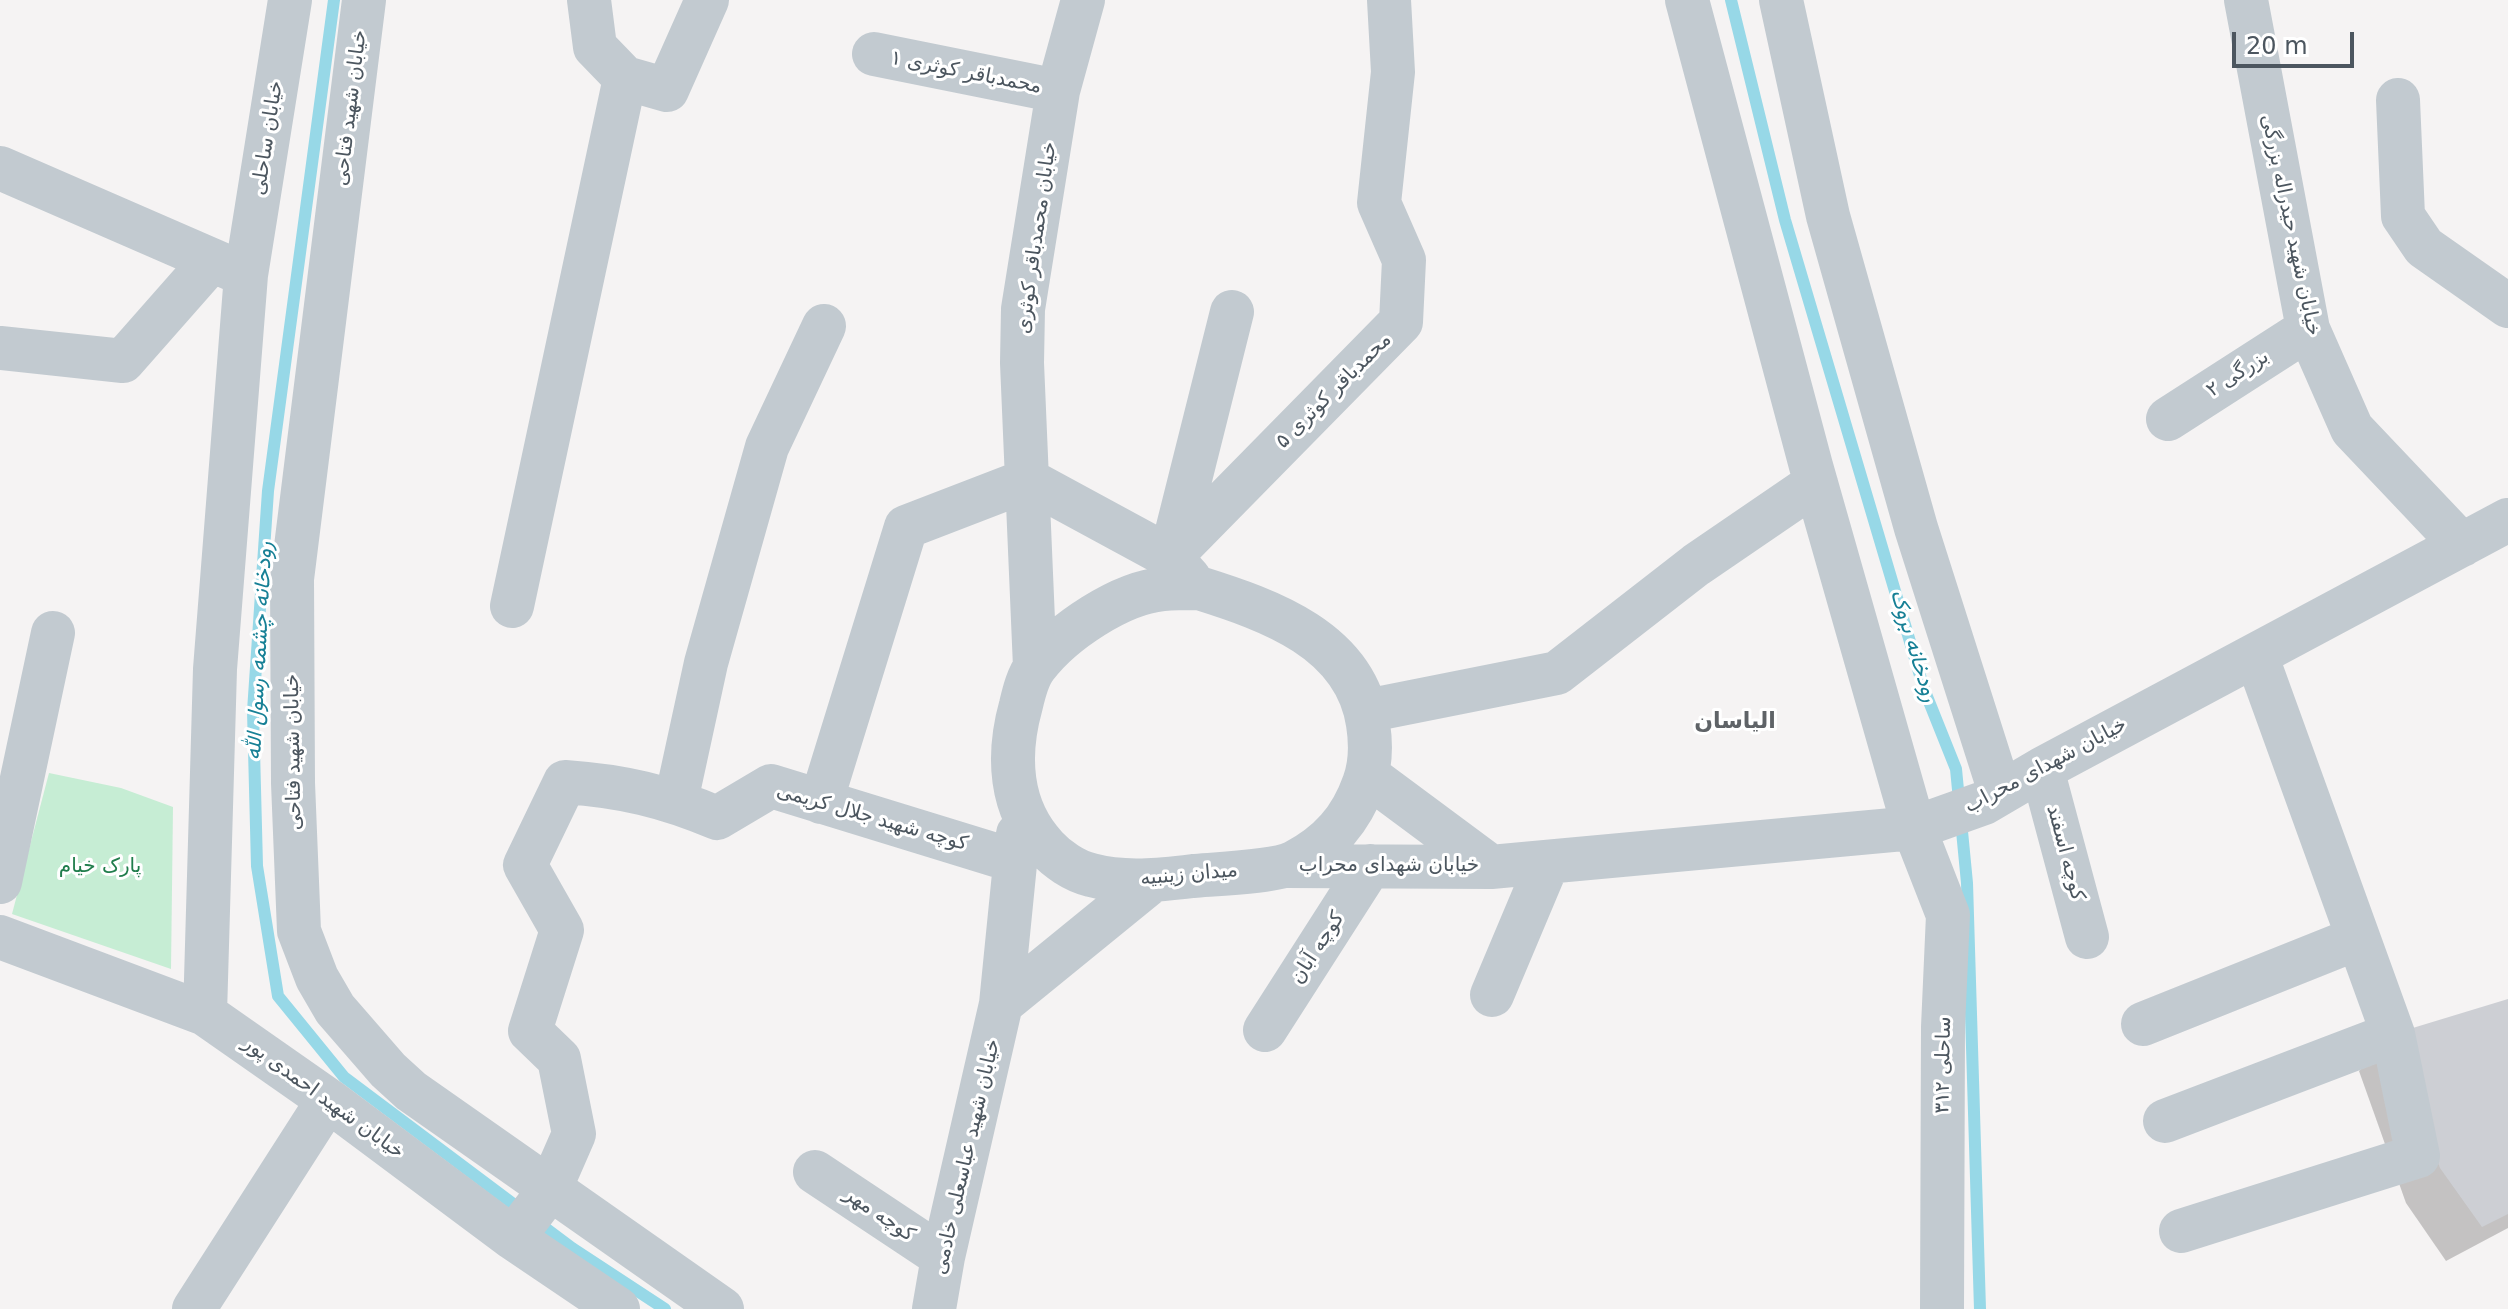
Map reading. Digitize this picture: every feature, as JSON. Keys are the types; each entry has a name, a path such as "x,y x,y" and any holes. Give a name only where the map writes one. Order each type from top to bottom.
{"street":[{"name":"خیابان ساحلی","path":"205,1014 229,268 290,0"},
{"name":"خیابان شهید فتاحی","path":"364,0 292,579 293,783 299,931 317,978 335,1009 388,1070 411,1091 547,1192 722,1309"},
{"path":"589,0 595,47 625,78 667,90 707,0"},
{"name":"خیابان محمدباقر کوثری","path":"1035,667 1022,363 1023,309 1058,91 1083,0"},
{"name":"محمدباقر کوثری ۵","path":"1185,573 1401,322 1404,260 1379,203 1393,72 1389,0"},
{"name":"ساحلی ۳۱۲","path":"1687,0 1816,483 1948,915 1943,1027 1942,1309"},
{"path":"1781,0 1828,216 1992,797"},
{"name":"خیابان شهید حیدراله بزرگی","path":"2246,0 2308,329 2352,429 2462,545"},
{"name":"محمدباقر کوثری ۱","path":"874,54 1058,91"},
{"path":"512,606 625,78"},
{"path":"2398,100 2403,216 2424,247 2508,306"},
{"path":"0,168 229,268 123,361 0,348"},
{"path":"821,802 906,527 1028,480 1185,573 1232,312"},
{"path":"676,801 706,663 767,447 824,326"},
{"name":"بزرگی ۲","path":"2168,419 2308,329"},
{"path":"1366,711 1557,673 1696,565 1816,483"},
{"name":"خیابان شهدای محراب","path":"1287,866 1491,867 1921,826 1992,797 2508,520"},
{"name":"میدان زینبیه","path":"1185,573 1272,613 1307,634 1335,657 1357,684 1366,711 1371,743 1367,775 1356,804 1338,830 1315,851 1287,866 1152,881 1089,875 1052,854 1034,834 1021,812 1014,782 1014,749 1024,692 1035,667 1062,640 1115,604 1161,589 1185,573"},
{"path":"0,882 53,633"},
{"path":"2181,1231 2418,1156 2393,1034 2256,655"},
{"name":"کوچه اسفند","path":"2042,769 2087,937"},
{"name":"خیابان شهدای محراب","path":"1367,775 1491,867"},
{"name":"کوچه شهید جلال کریمی","path":"547,1192 574,1134 559,1059 530,1031 562,930 525,865 565,782 611,785 676,801 717,818 771,786 1015,861"},
{"name":"خیابان شهید عباسعلی خادمی","path":"934,1309 1001,1004 1021,812"},
{"path":"1492,995 1548,862"},
{"name":"کوچه آبان","path":"1265,1030 1370,866"},
{"path":"1001,1004 1152,881"},
{"name":"خیابان شهید احمدی پور","path":"0,937 205,1014 618,1309"},
{"path":"2143,1024 2358,938"},
{"path":"2165,1121 2393,1034"},
{"path":"194,1309 328,1100"},
{"name":"کوچه مهر","path":"815,1172 943,1257"},
{"path":"516,1234 547,1192"}],"green space":[{"name":"پارک خيام","path":"49,773 121,788 173,807 171,969 12,914"}],"building":[{"path":"2508,999 2508,1214 2482,1227 2440,1168 2393,1034"}],"waterway":[{"name":"رودخانه چشمه رسول الله","path":"334,0 268,491 253,711 257,866 278,996 344,1077 572,1248 665,1309"},
{"name":"رودخانه بروک","path":"1731,0 1785,220 1924,689 1956,769 1967,883 1980,1309"}],"district":[{"name":"الیاسان","path":"1735,722"}]}
